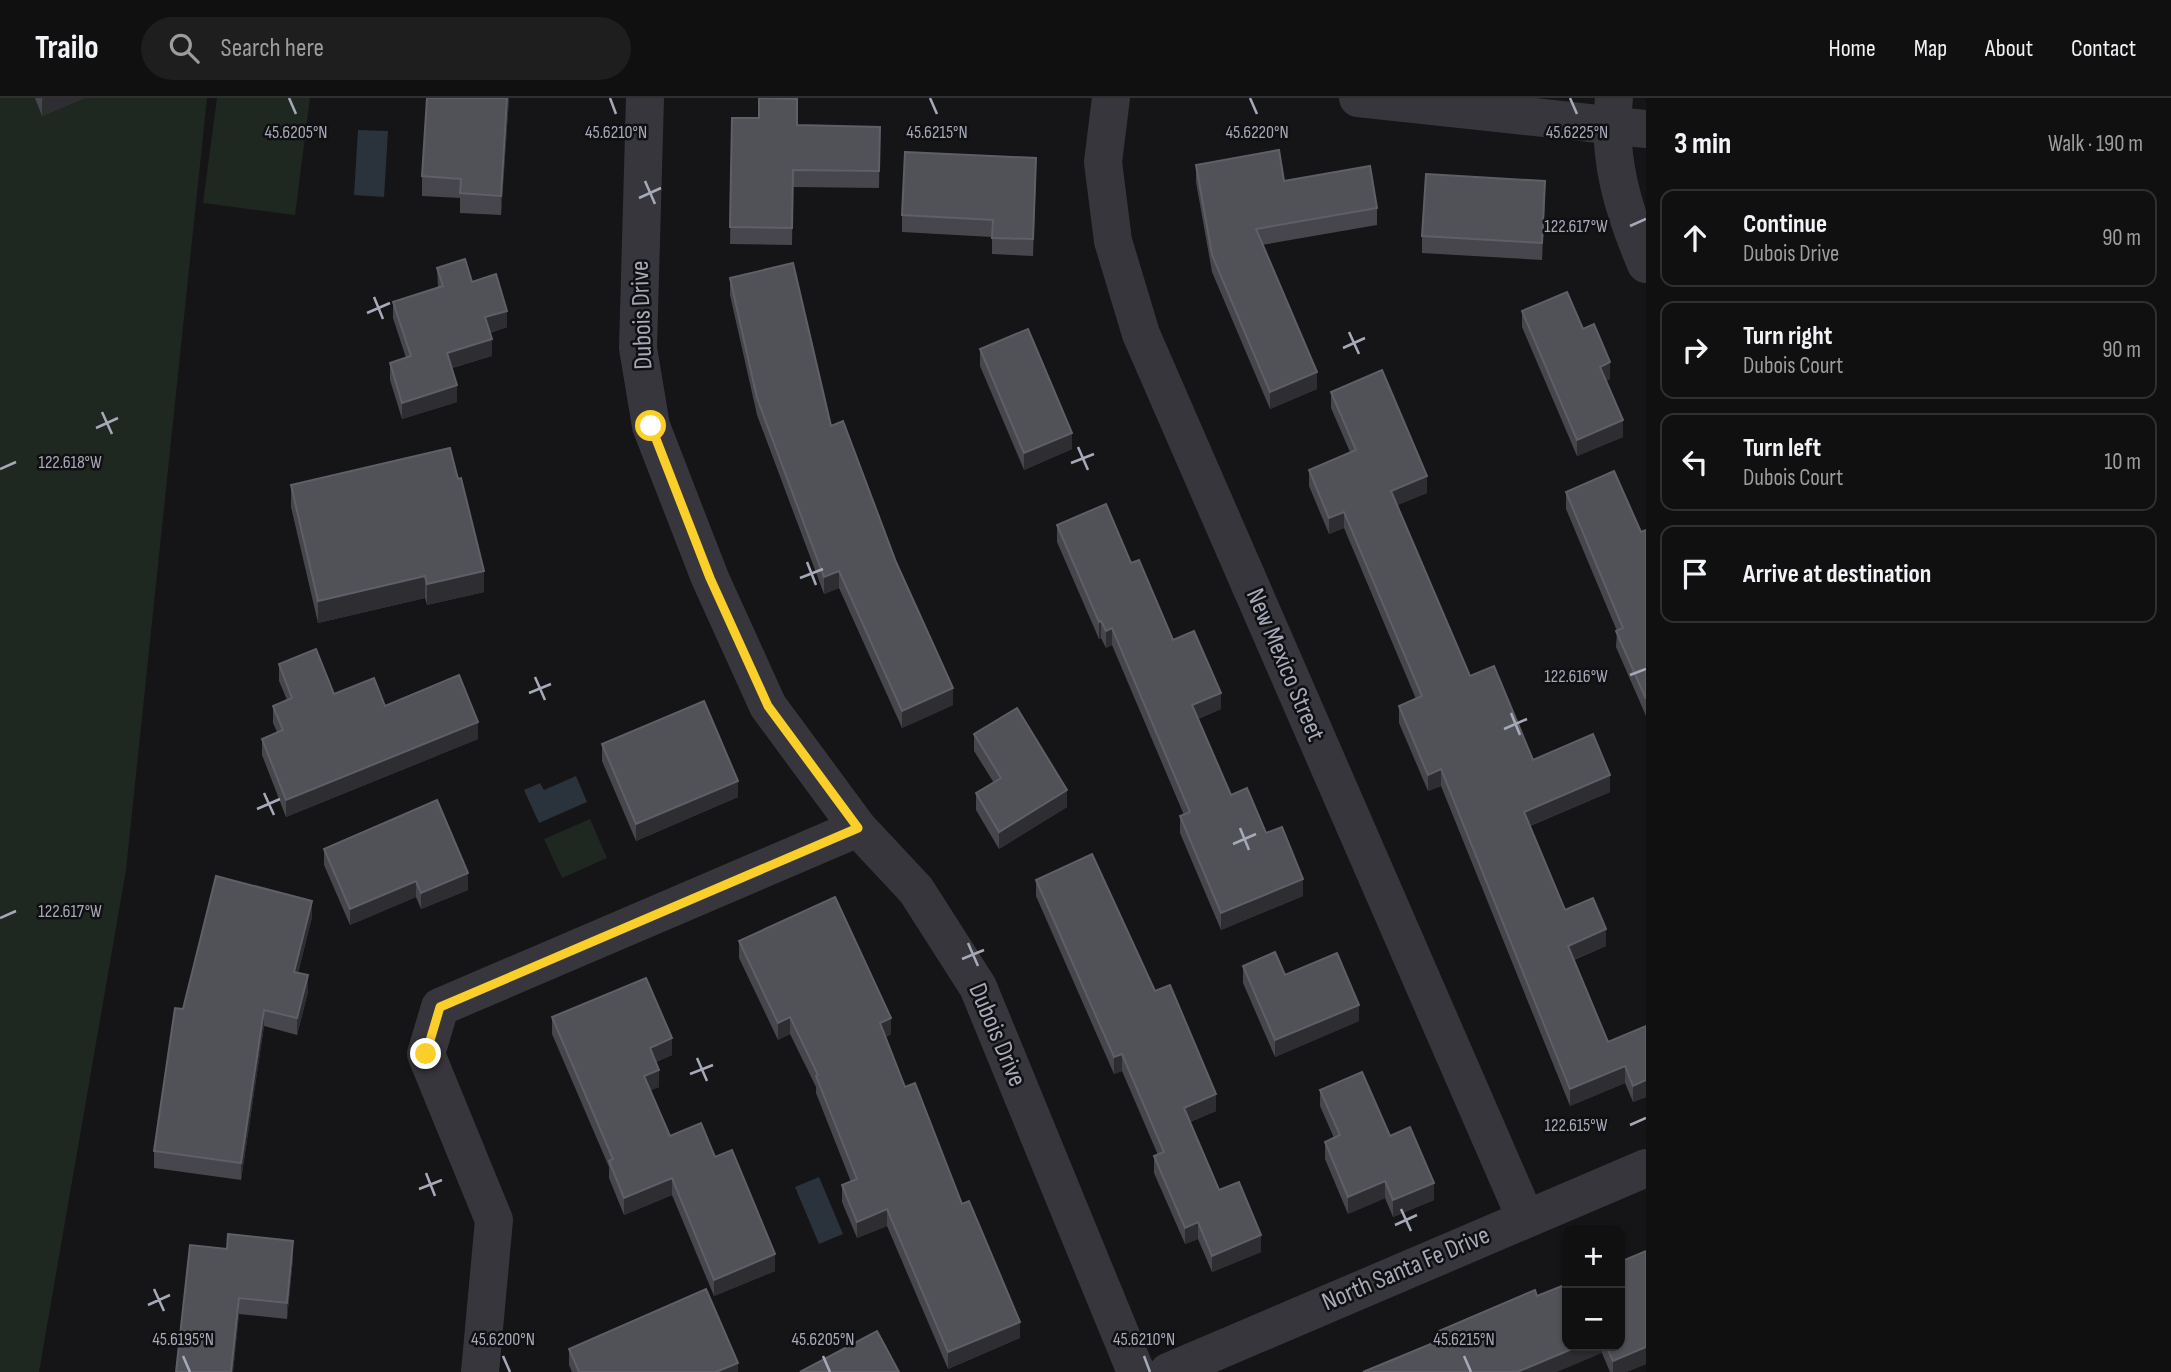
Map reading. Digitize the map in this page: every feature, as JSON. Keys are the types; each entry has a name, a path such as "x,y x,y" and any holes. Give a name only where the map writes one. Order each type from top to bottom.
{"street":[{"name":"Dubois Drive","path":"645,98 638,348 651,426 710,578 768,706 858,828 916,890 978,987 1136,1372"},
{"name":"New Mexico Street","path":"1111,98 1103,162 1113,241 1141,334 1525,1217"},
{"path":"1358,98 1624,117 1615,171 1628,222 1646,264"},
{"path":"480,1372 494,1220 426,1054 440,1007 858,828"},
{"name":"North Santa Fe Drive","path":"1168,1372 1525,1217 1646,1168"}],"shaded area":[{"path":"0,98 207,98 126,870 39,1372 0,1372"},
{"path":"217,98 310,98 295,215 203,203"},
{"path":"358,130 388,131 384,197 354,195"},
{"path":"576,776 587,802 539,823 524,790 540,783 544,790"},
{"path":"590,819 607,858 562,878 544,839"},
{"path":"819,1177 843,1234 819,1244 795,1187"}],"building":[{"path":"427,98 507,98 501,196 460,193 461,179 422,176"},
{"path":"759,98 797,99 797,125 880,127 879,171 793,170 792,228 730,227 732,118 759,118"},
{"path":"1279,150 1284,181 1370,166 1377,208 1256,229 1317,372 1270,392 1212,255 1196,165"},
{"path":"905,152 1036,158 1033,239 992,238 993,220 902,215"},
{"path":"1426,174 1545,181 1542,243 1422,236"},
{"path":"465,259 472,282 496,274 507,311 485,317 492,339 447,353 457,385 402,403 390,363 411,356 393,302 443,286 437,268"},
{"path":"793,263 831,426 843,421 896,562 953,688 902,711 839,571 824,577 757,398 730,278"},
{"path":"1567,292 1583,329 1594,324 1610,362 1600,367 1623,420 1577,440 1522,311"},
{"path":"1028,329 1072,433 1024,453 980,349"},
{"path":"1382,370 1427,476 1391,491 1470,676 1494,666 1533,760 1593,734 1610,775 1524,812 1565,910 1593,898 1606,929 1568,946 1608,1042 1646,1026 1646,1080 1633,1086 1625,1066 1570,1089 1441,769 1428,775 1399,706 1422,696 1344,512 1329,518 1309,470 1356,450 1331,392"},
{"path":"450,448 458,479 461,478 484,571 427,584 425,576 318,601 291,485"},
{"path":"1614,471 1641,532 1646,530 1646,699 1616,631 1623,628 1566,492"},
{"path":"1106,504 1131,563 1139,560 1173,640 1194,631 1221,693 1192,705 1231,795 1247,788 1266,833 1282,827 1303,879 1221,913 1180,816 1190,812 1112,628 1106,631 1101,621 1099,622 1057,525"},
{"path":"316,649 334,694 374,678 385,706 459,675 478,722 286,800 262,739 283,730 273,706 292,698 279,664"},
{"path":"704,701 738,781 636,824 602,744"},
{"path":"1017,708 1067,790 999,832 976,793 1001,778 974,734"},
{"path":"437,800 468,873 421,893 416,881 350,909 324,849"},
{"path":"1092,854 1155,991 1170,985 1216,1094 1184,1108 1219,1190 1239,1182 1261,1235 1212,1256 1198,1222 1185,1228 1154,1156 1164,1152 1122,1054 1114,1057 1036,880"},
{"path":"216,876 312,901 294,972 308,975 297,1018 264,1010 241,1163 154,1151 175,1008 183,1009"},
{"path":"835,897 891,1018 880,1023 905,1087 915,1083 962,1204 969,1201 1020,1322 948,1352 887,1209 857,1222 842,1185 857,1179 816,1076 818,1075 790,1017 778,1023 739,941"},
{"path":"1275,952 1285,975 1337,953 1359,1005 1275,1040 1243,966"},
{"path":"646,978 672,1038 650,1048 659,1070 644,1076 670,1136 701,1123 715,1157 732,1150 775,1254 714,1280 672,1178 624,1198 609,1161 613,1159 552,1017"},
{"path":"1362,1072 1390,1136 1410,1127 1434,1183 1393,1200 1385,1181 1348,1197 1325,1142 1340,1135 1320,1090"},
{"path":"228,1234 293,1241 287,1303 239,1298 231,1372 176,1372 190,1245 227,1249"},
{"path":"1646,1251 1646,1347 1613,1361 1608,1351 1625,1351 1625,1260"},
{"path":"1562,1286 1562,1351 1567,1351 1517,1372 1363,1372 1443,1339 1439,1331 1535,1290 1537,1296"},
{"path":"706,1289 738,1363 716,1372 579,1372 569,1349"},
{"path":"877,1331 899,1372 800,1372"}],"route":[{"path":"426,1054 440,1007 858,828 768,706 710,578 651,426"}]}
